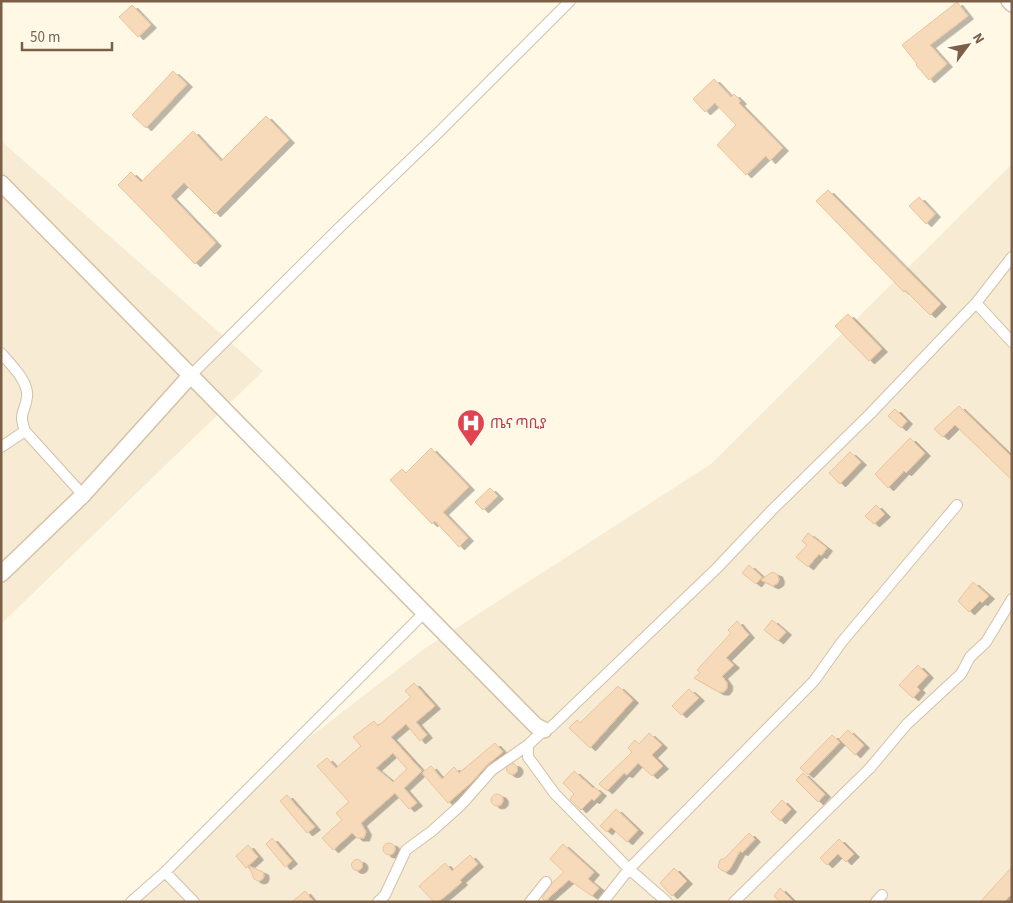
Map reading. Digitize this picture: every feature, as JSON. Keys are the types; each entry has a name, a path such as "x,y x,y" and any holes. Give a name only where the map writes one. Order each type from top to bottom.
{"street":[{"path":"1,574 83,495 191,375 570,1"},
{"path":"1009,1 1012,4"},
{"path":"1,183 536,726 544,730"},
{"path":"378,902 385,895 406,850 432,831 461,805 492,770 528,745 544,730 550,728 716,569 772,510 870,414 976,303 1012,257"},
{"path":"976,303 1012,342"},
{"path":"1,352 23,380 28,395 21,419 26,431 83,495"},
{"path":"1,447 26,431"},
{"path":"603,902 629,869 814,681 841,643 957,505"},
{"path":"734,902 870,768 907,724 961,674 970,656 986,642 1012,599"},
{"path":"131,902 165,872 424,613"},
{"path":"528,745 528,757 555,794 629,869 667,902"},
{"path":"165,872 194,902"},
{"path":"530,902 546,882"}],"shaded area":[{"path":"1,141 263,371 1,624"},
{"path":"1012,164 1012,902 129,902 230,799 424,649 711,464"}],"building":[{"path":"957,2 968,16 930,45 947,64 929,80 902,45"},
{"path":"132,5 151,25 138,37 119,17"},
{"path":"173,71 187,84 146,128 132,115"},
{"path":"714,79 731,97 734,94 741,101 739,103 783,148 770,161 766,156 746,175 717,145 736,125 715,103 705,112 693,99"},
{"path":"266,116 289,140 215,214 184,183 171,196 216,243 195,264 118,185 131,172 141,182 193,131 221,161"},
{"path":"828,190 941,304 930,315 905,290 904,292 816,201"},
{"path":"919,197 935,214 926,224 909,206"},
{"path":"848,314 882,349 869,361 835,326"},
{"path":"959,406 1012,457 1012,480 955,425 943,437 934,429"},
{"path":"895,409 907,421 901,428 888,416"},
{"path":"910,438 925,453 888,488 875,474"},
{"path":"431,448 469,487 443,512 468,538 459,547 435,521 432,524 390,480 402,469 406,473"},
{"path":"850,452 861,462 840,484 829,473"},
{"path":"490,488 498,496 483,510 475,502"},
{"path":"876,505 885,514 874,524 865,516"},
{"path":"808,533 827,548 808,567 796,557 807,545 802,541"},
{"path":"749,565 762,577 756,584 742,573"},
{"path":"772,572 777,574 779,579 778,583 773,586 761,580"},
{"path":"973,582 989,596 982,603 980,601 969,612 958,601"},
{"path":"772,620 786,632 778,641 764,630"},
{"path":"737,621 749,635 726,658 734,665 722,676 727,683 727,688 724,692 719,692 694,678 700,673 697,670 731,633 728,630"},
{"path":"918,665 928,675 917,687 920,690 913,698 899,685"},
{"path":"414,683 435,706 416,722 427,735 420,741 406,724 391,737 422,771 404,788 417,803 409,809 395,793 361,823 366,832 364,838 357,838 352,833 333,850 322,838 342,820 336,813 349,802 317,766 327,758 336,768 361,746 353,737 374,721 378,726 411,697 405,691","holes":["393,753 407,769 393,782 376,768"]},
{"path":"618,686 633,700 590,748 569,728 577,720 580,723"},
{"path":"689,689 699,698 681,715 672,706"},
{"path":"848,730 864,745 855,755 839,739"},
{"path":"649,733 662,745 652,755 663,766 652,776 638,763 627,775 624,773 607,791 599,784 632,752 628,748 635,740 639,744"},
{"path":"832,735 840,742 808,775 800,768"},
{"path":"495,743 503,752 448,803 422,773 431,766 442,779 454,767 459,773"},
{"path":"512,763 518,769 512,775 506,769"},
{"path":"574,771 601,793 594,801 592,799 581,810 570,799 574,794 563,783"},
{"path":"803,773 825,794 818,802 796,780"},
{"path":"495,794 499,794 503,800 499,806 495,806 491,802 491,798"},
{"path":"287,795 315,827 307,833 280,801"},
{"path":"782,800 791,809 780,821 771,812"},
{"path":"616,809 638,830 627,842 611,827 607,832 600,826"},
{"path":"749,833 755,839 742,853 740,851 730,869 726,872 721,870 718,867 720,860 725,858"},
{"path":"272,838 292,861 285,867 266,844"},
{"path":"839,839 854,854 846,862 838,854 827,865 820,858"},
{"path":"387,843 391,843 395,849 391,855 387,855 383,851 383,847"},
{"path":"563,844 594,872 588,879 599,888 592,896 569,880 545,901 542,898 553,882 564,872 550,859"},
{"path":"248,845 258,857 246,868 236,856"},
{"path":"470,855 478,864 460,880 462,882 438,902 434,902 419,886 445,863 452,871"},
{"path":"355,860 359,860 362,865 361,869 355,870 352,867 352,863"},
{"path":"249,866 263,872 262,880 254,879"},
{"path":"1012,867 1012,894 1004,902 980,902"},
{"path":"674,868 687,881 672,896 660,883"},
{"path":"780,888 794,902 780,902 774,896"},
{"path":"305,891 314,902 292,902"}],"place":[{"name":"ጤና ጣቢያ","path":"471,447"}]}
